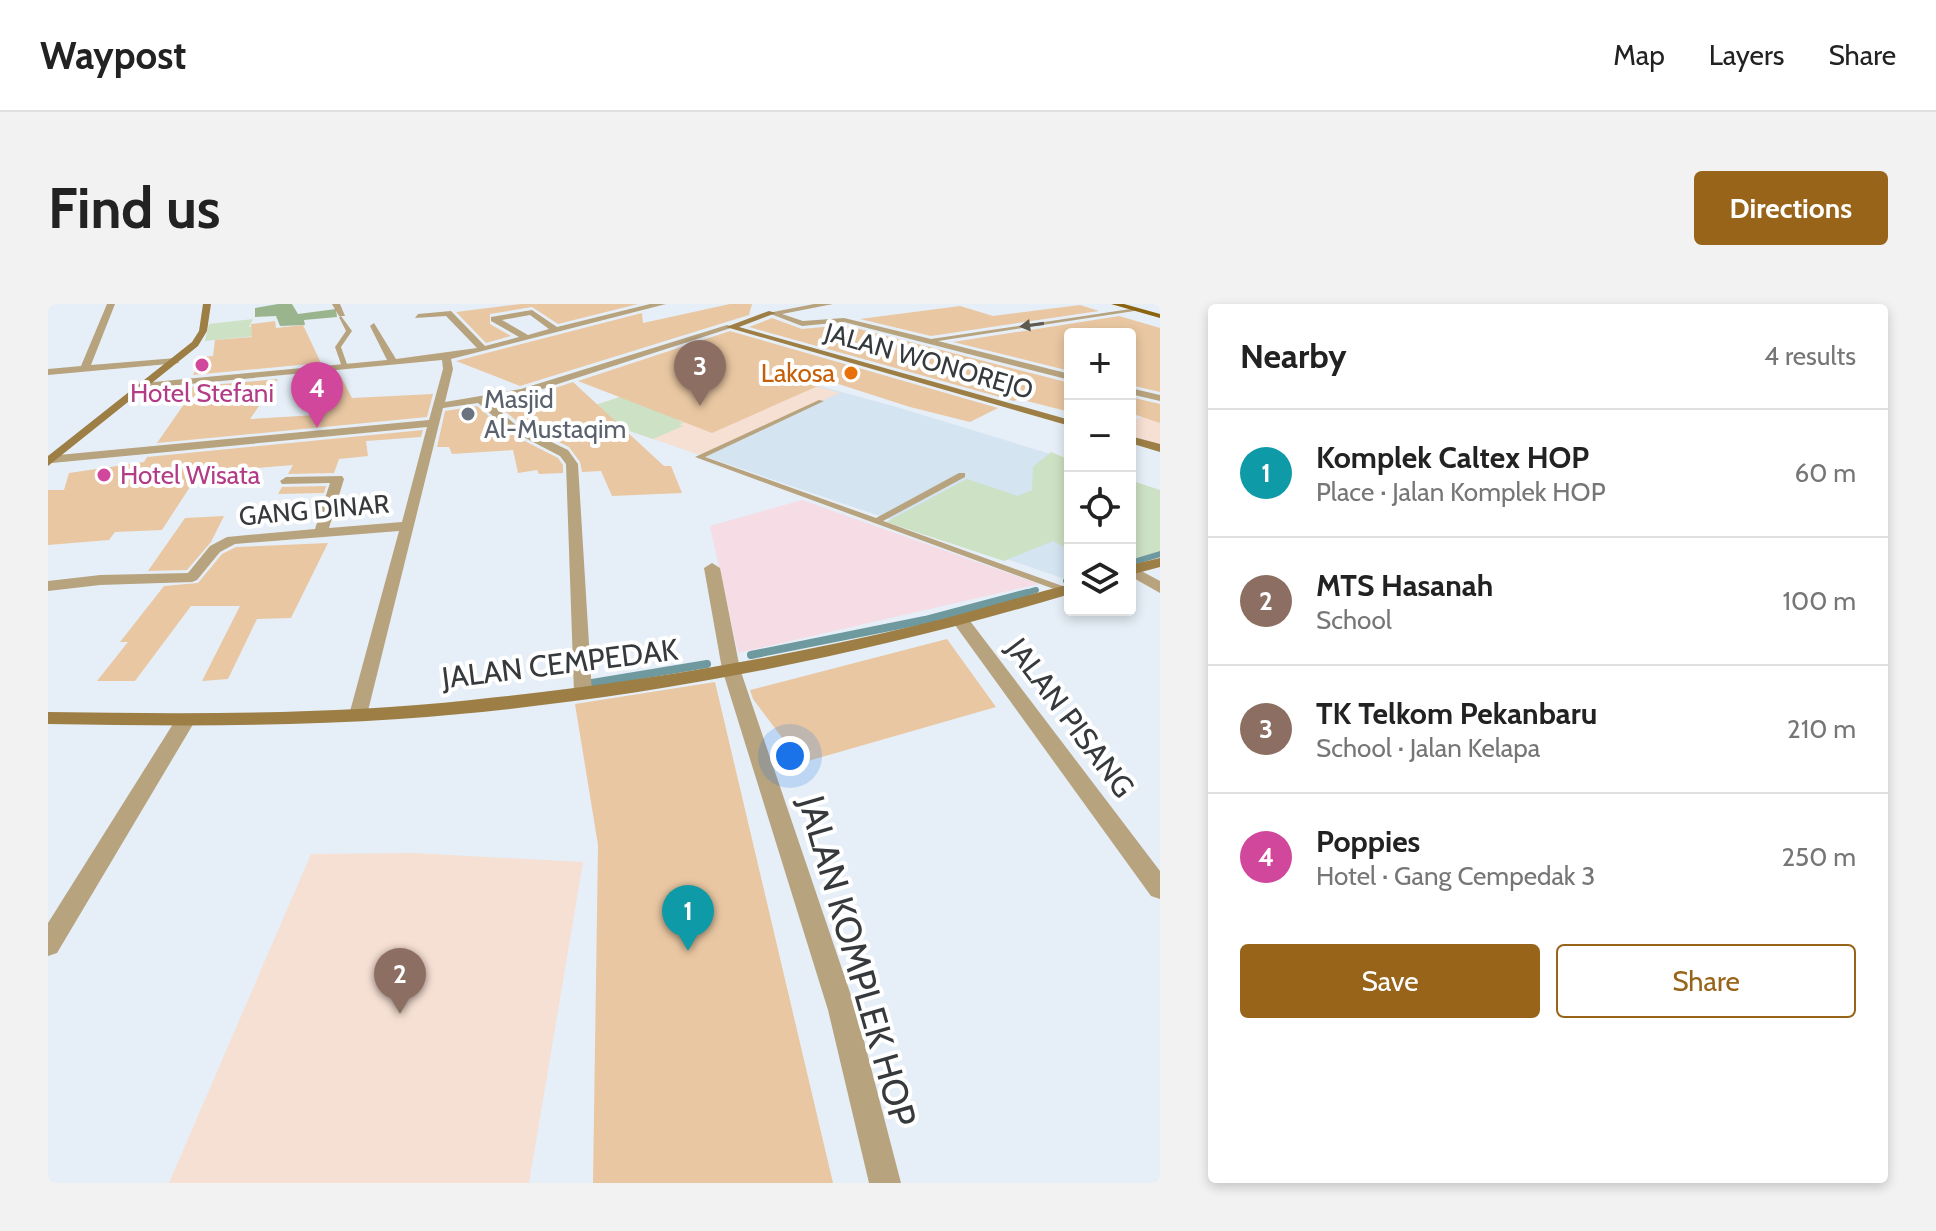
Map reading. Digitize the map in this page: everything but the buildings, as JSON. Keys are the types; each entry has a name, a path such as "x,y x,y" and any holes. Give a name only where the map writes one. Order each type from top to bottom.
{"main road":[{"path":"1115,304 1158,310"}],"street":[{"path":"85,369 111,304"},
{"path":"50,461 195,344 203,331 207,304"},
{"path":"336,304 342,315"},
{"path":"147,385 446,357 484,350 605,315 662,304"},
{"path":"437,406 523,392 772,313 829,304"},
{"path":"926,340 1136,306"},
{"path":"761,309 798,324 839,319 1064,375"},
{"path":"527,338 494,319 532,312 556,330"},
{"path":"418,316 448,313 484,350"},
{"path":"374,326 393,362"},
{"name":"JALAN WONOREJO","path":"730,327 1064,421"},
{"path":"359,715 435,423 448,369 446,357"},
{"path":"48,372 176,361"},
{"path":"1136,392 1160,398"},
{"path":"481,400 512,427 564,453 572,464 583,693"},
{"path":"50,461 435,423"},
{"path":"1136,441 1160,448"},
{"path":"286,481 338,479 321,532"},
{"name":"GANG DINAR","path":"48,586 100,580 192,577 223,543 254,537 408,526"},
{"path":"1136,568 1160,562"},
{"name":"JALAN KOMPLEK HOP","path":"712,568 731,669 842,1010 885,1183"},
{"path":"1136,574 1160,588"},
{"name":"JALAN CEMPEDAK","path":"48,718 185,721 359,715 583,693 731,669 961,621 1064,591"},
{"name":"JALAN PISANG","path":"961,621 1160,889"},
{"path":"48,945 185,721"}],"lane":[{"path":"342,315 349,331 338,347 345,367"},
{"path":"821,401 698,457 1064,589"},
{"path":"877,521 962,475"}],"shaded area":[{"path":"729,361 900,408 1064,458 1064,579 574,412"},
{"path":"729,361 840,393 700,455 574,412"},
{"path":"1160,409 1160,445 1136,437 1136,419"},
{"path":"802,500 1039,584 738,653 710,526"},
{"path":"412,853 583,862 529,1183 169,1183 311,854"}],"green space":[{"path":"292,304 298,314 336,309 337,317 304,320 305,325 280,326 276,316 255,317 255,308"},
{"path":"253,319 249,327 278,329 286,326 286,333 205,341 209,324"},
{"path":"676,379 677,420 684,423 679,424 683,426 653,439 574,412"},
{"path":"1051,452 1064,457 1064,547 1053,541 1004,561 886,522 967,479 1018,496 1032,490 1033,467"},
{"path":"1136,482 1160,490 1160,551 1136,558"}],"waterway":[{"path":"1136,561 1160,554"},
{"path":"1019,595 1036,590"},
{"path":"751,655 925,620 1027,593"},
{"path":"592,683 707,664"}],"place":[{"name":"Hotel Stefani","path":"202,365"},
{"name":"Lakosa","path":"851,373"},
{"name":"TK Telkom Pekanbaru","path":"700,406"},
{"name":"Masjid Al-Mustaqim","path":"468,414"},
{"name":"Poppies","path":"317,428"},
{"name":"Hotel Wisata","path":"104,475"},
{"name":"Komplek Caltex HOP","path":"688,951"},
{"name":"MTS Hasanah","path":"400,1014"}]}
